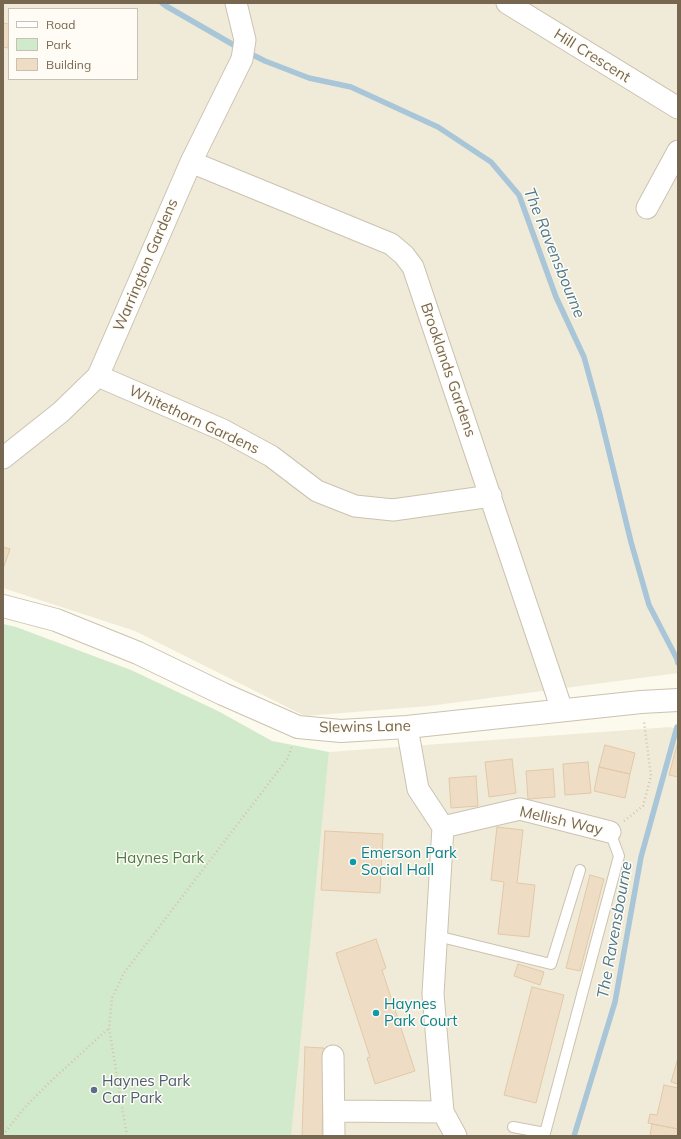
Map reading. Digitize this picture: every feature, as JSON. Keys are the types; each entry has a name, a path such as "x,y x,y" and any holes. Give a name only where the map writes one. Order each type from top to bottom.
{"street":[{"name":"Warrington Gardens","path":"3,458 61,412 98,376 191,162 244,50 236,3"},
{"name":"Hill Crescent","path":"507,3 678,108"},
{"path":"647,208 678,151"},
{"name":"Brooklands Gardens","path":"191,162 391,244 404,255 413,267 562,710"},
{"name":"Whitethorn Gardens","path":"98,376 223,430 271,456 317,491 355,506 393,510 491,496"},
{"name":"Slewins Lane","path":"3,606 56,620 138,653 298,727 341,731 407,727 641,702 678,700"},
{"path":"407,727 418,789 443,827 433,994 443,1112 456,1136"},
{"name":"Mellish Way","path":"443,827 520,809 610,832"},
{"path":"333,1056 334,1136"},
{"path":"334,1111 443,1112"}],"lane":[{"path":"513,1127 545,1134 620,856 610,832"},
{"path":"437,936 551,964 580,870"}],"path":[{"path":"610,832 643,806 651,776 648,741 641,702"},
{"path":"127,1136 109,1028 112,998 124,973 288,758 298,727"},
{"path":"3,1135 25,1107 109,1028"}],"shaded area":[{"path":"3,3 678,3 678,673 429,706 305,716 135,631 3,588"},
{"path":"670,727 678,729 678,1136 287,1136 329,752"}],"green space":[{"name":"Haynes Park","path":"3,624 16,627 131,670 218,711 272,741 329,752 291,1136 3,1136"}],"building":[{"path":"3,23 8,24 8,48 3,47"},
{"path":"3,547 10,549 3,569"},
{"path":"678,741 678,777 669,775"},
{"path":"605,745 635,753 630,774 599,767"},
{"path":"512,759 516,793 489,797 485,762"},
{"path":"588,762 591,793 565,795 563,764"},
{"path":"599,767 630,774 625,798 594,791"},
{"path":"553,769 555,797 528,799 526,771"},
{"path":"476,776 478,806 451,808 449,778"},
{"path":"497,827 523,830 517,883 535,885 529,937 498,934 504,882 491,880"},
{"name":"Emerson Park Social Hall","path":"325,831 383,834 380,893 321,890"},
{"path":"590,875 604,879 580,971 566,968"},
{"name":"Haynes Park Court","path":"376,939 386,968 382,970 415,1071 375,1084 367,1058 370,1057 336,953"},
{"path":"518,964 544,972 540,985 514,976"},
{"path":"532,987 564,995 536,1103 504,1095"},
{"path":"305,1047 324,1048 322,1136 302,1136"},
{"path":"678,1058 678,1084 671,1082"},
{"path":"664,1085 678,1088 678,1129 648,1123 650,1114 657,1115"},
{"path":"652,1124 678,1129 678,1136 650,1136"}],"waterway":[{"name":"The Ravensbourne","path":"162,3 239,48"},
{"name":"The Ravensbourne","path":"247,52 265,61 309,78 351,87 438,127 491,162 519,195 556,297 584,357 600,415 631,542 649,605 678,663"},
{"name":"The Ravensbourne","path":"574,1136 615,1002 641,857 677,727"}],"place":[{"name":"Emerson Park Social Hall","path":"353,862"},
{"name":"Haynes Park Court","path":"376,1013"},
{"name":"Haynes Park Car Park","path":"94,1090"}]}
